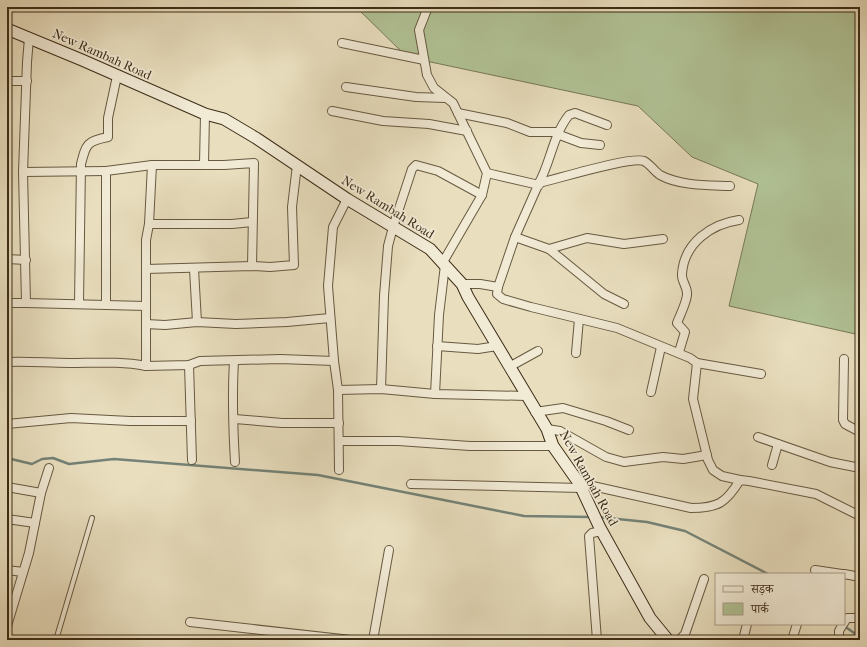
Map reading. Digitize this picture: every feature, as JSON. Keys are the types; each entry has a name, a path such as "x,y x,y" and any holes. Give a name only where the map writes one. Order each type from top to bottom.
{"street":[{"path":"428,7 419,30 429,81 445,98 453,103 487,173 482,195 444,264 437,346 435,394"},
{"name":"New Rambah Road","path":"7,29 205,114 224,119 297,165 347,199 430,249 462,284 546,429 553,446 581,489 601,530 650,618 668,640"},
{"path":"26,303 23,172 29,38"},
{"path":"342,43 424,60"},
{"path":"79,304 81,172 85,146 98,139 108,137 108,118 117,76"},
{"path":"7,81 27,81"},
{"path":"346,87 416,97 445,98"},
{"path":"332,111 383,121 429,124 467,130"},
{"path":"458,113 507,124 530,132 558,133 581,143 600,146"},
{"path":"606,125 573,113 569,114 563,122 547,169 515,237 497,294 503,299 640,336 661,347 679,352 697,363 761,374"},
{"path":"204,164 205,114"},
{"path":"487,173 539,184 608,165 644,161 661,175 671,178 690,183 730,186"},
{"path":"23,172 81,172 106,171 152,165 224,165 254,163 252,266"},
{"path":"146,366 146,240 149,224 152,165"},
{"path":"146,269 194,269 252,266 270,267 294,265 292,207 297,165"},
{"path":"381,389 384,296 388,246 412,169 416,165 438,171 482,195"},
{"path":"106,171 106,305"},
{"path":"339,470 338,390 334,361 328,286 333,227 347,199"},
{"path":"679,352 685,332 676,324 687,296 682,274 686,255 703,234 727,222 739,220"},
{"path":"149,224 232,224 252,222"},
{"path":"515,237 549,249 604,294 624,304"},
{"path":"549,249 587,238 624,244 663,239"},
{"path":"7,259 26,260"},
{"path":"194,269 197,322"},
{"path":"462,284 480,284 498,287"},
{"path":"7,303 146,306"},
{"path":"146,324 165,325 197,322 236,324 287,322 330,318"},
{"path":"576,353 579,319"},
{"path":"437,346 478,349 497,346"},
{"path":"651,392 661,347"},
{"path":"509,367 538,352"},
{"path":"7,362 36,360 67,363 125,362 146,366 189,365 200,361 280,359 334,361"},
{"path":"844,359 843,420 845,424 860,432"},
{"path":"234,361 232,396 235,420 233,427 235,462"},
{"path":"697,363 693,399 711,466 722,476 816,494 860,516"},
{"path":"189,365 192,460"},
{"path":"338,390 381,389 435,394 526,396"},
{"path":"535,412 563,408 606,421 629,430"},
{"path":"7,424 71,418 130,421 191,421"},
{"path":"235,420 282,423 339,423"},
{"path":"546,429 560,432 606,457 624,462 663,457 683,459 707,455"},
{"path":"758,437 830,462 860,468"},
{"path":"339,441 398,441 470,446 553,446"},
{"path":"772,465 778,444"},
{"path":"7,626 8,617 23,572 41,493 49,468"},
{"path":"412,484 581,489 691,508 701,508 716,506 729,497 740,480"},
{"path":"7,487 41,493"},
{"path":"7,519 35,523"},
{"path":"597,640 589,536 592,533 601,530"},
{"path":"372,640 389,550"},
{"path":"7,570 23,572"},
{"path":"815,570 836,573"},
{"path":"845,574 860,577"},
{"path":"679,640 685,634 704,579"},
{"path":"845,621 847,618 860,618"},
{"path":"190,622 351,640"},
{"path":"744,640 747,625"},
{"path":"792,640 797,625"},
{"path":"839,640 842,626"}],"lane":[{"path":"56,640 92,518"}],"green space":[{"path":"356,7 860,7 860,335 729,306 758,184 692,157 638,106 407,57"}],"waterway":[{"path":"7,458 32,464 42,459 53,458 69,464 114,459 318,475 524,516 591,517"},
{"path":"598,517 647,522 685,531 766,573"},
{"path":"844,626 860,637"}]}
